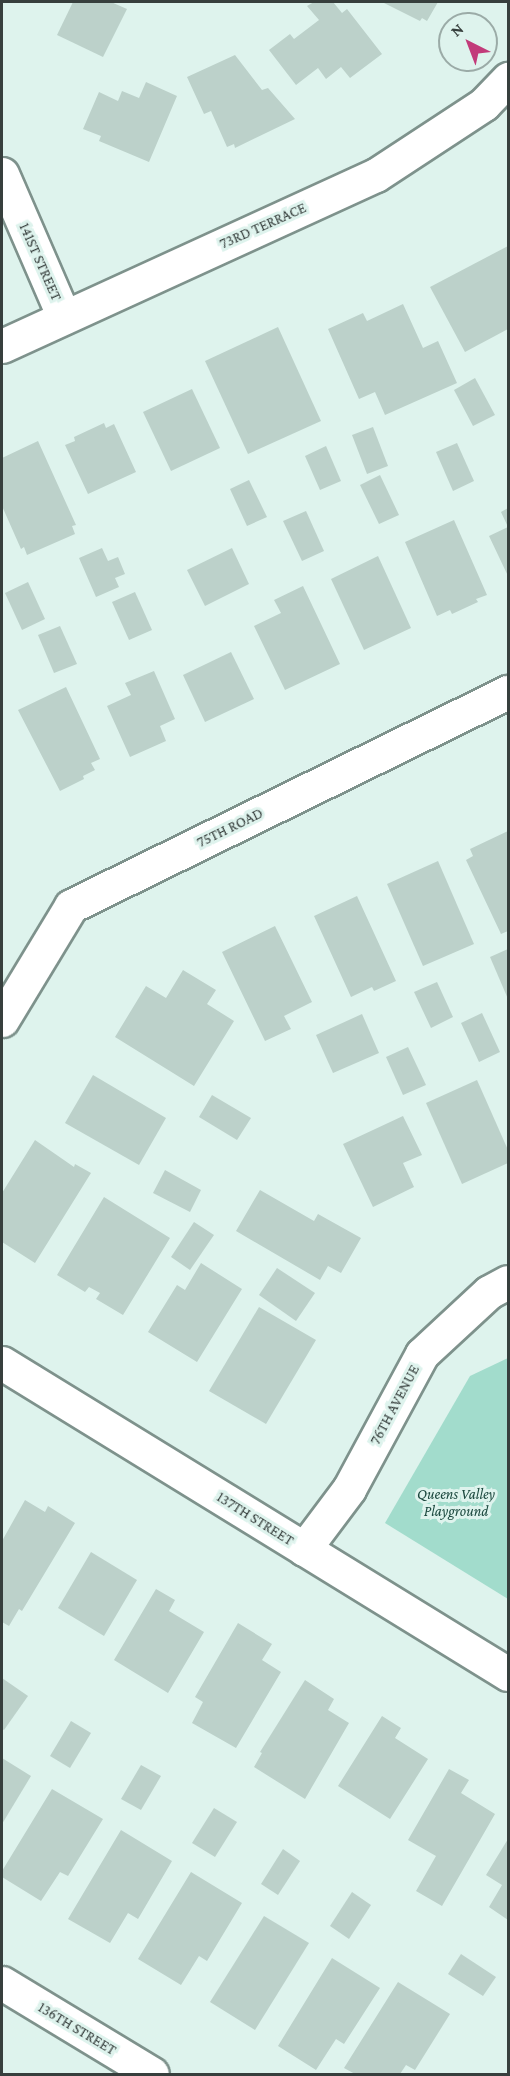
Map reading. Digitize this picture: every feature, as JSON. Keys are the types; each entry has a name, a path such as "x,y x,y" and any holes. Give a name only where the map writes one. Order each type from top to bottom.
{"street":[{"name":"73RD TERRACE","path":"2,346 376,175 484,104 508,79"},
{"name":"141ST STREET","path":"2,174 64,317"},
{"name":"75TH ROAD","path":"2,1020 71,906 508,692"},
{"name":"76TH AVENUE","path":"304,1549 349,1489 422,1354 489,1292 508,1282"},
{"name":"137TH STREET","path":"2,1363 508,1674"},
{"name":"136TH STREET","path":"2,1983 152,2074"}],"green space":[{"name":"Queens Valley Playground","path":"508,1358 508,1599 385,1523 470,1376"}],"building":[{"path":"73,2 111,2 127,9 103,57 57,35"},
{"path":"314,2 333,2 342,13 347,9 382,54 350,78 341,67 326,79 318,68 296,85 269,50 290,34 294,39 319,20 307,6"},
{"path":"382,2 438,2 427,21 422,18 420,21"},
{"path":"235,55 262,90 268,88 295,119 235,148 234,144 227,147 211,111 204,114 187,77"},
{"path":"146,82 177,96 149,162 99,141 101,136 83,129 99,92 118,101 122,91 139,98"},
{"path":"508,246 508,329 465,352 430,287"},
{"path":"403,304 423,348 438,341 457,383 385,415 375,392 359,399 328,329 363,313 367,321"},
{"path":"278,327 321,421 248,454 205,361"},
{"path":"475,378 495,415 473,426 454,390"},
{"path":"192,389 220,448 171,471 143,412"},
{"path":"104,423 106,428 114,424 136,472 88,494 65,445 75,441 74,437"},
{"path":"373,427 388,466 367,474 352,435"},
{"path":"38,441 76,525 72,526 75,534 27,555 24,547 21,549 2,506 2,458"},
{"path":"457,443 474,481 453,491 436,452"},
{"path":"326,446 341,481 320,490 305,456"},
{"path":"380,475 399,515 379,524 360,485"},
{"path":"249,480 267,517 247,526 230,489"},
{"path":"508,508 508,527 501,512"},
{"path":"306,511 324,551 302,561 283,521"},
{"path":"454,520 487,595 476,599 478,602 452,614 450,610 437,616 405,542"},
{"path":"508,527 508,576 489,536"},
{"path":"102,548 108,561 118,557 125,574 115,578 119,587 96,597 79,558"},
{"path":"232,548 249,584 205,606 187,570"},
{"path":"378,556 411,628 364,650 331,579"},
{"path":"28,582 45,619 22,630 5,593"},
{"path":"303,586 340,664 285,690 254,626 281,613 274,600"},
{"path":"135,592 152,630 129,640 112,602"},
{"path":"60,626 77,664 54,673 38,635"},
{"path":"231,652 254,699 205,722 183,675"},
{"path":"154,671 175,719 160,726 166,741 130,757 107,706 131,695 125,683"},
{"path":"66,687 100,759 91,763 95,770 83,776 84,779 60,791 18,710"},
{"path":"508,831 508,931 501,934 466,860 473,856 470,849"},
{"path":"438,861 474,944 423,966 387,884"},
{"path":"357,896 396,981 374,991 372,987 351,997 314,916"},
{"path":"275,926 312,1002 284,1016 291,1029 265,1041 222,952"},
{"path":"508,949 508,999 490,957"},
{"path":"183,970 216,990 207,1004 234,1021 194,1086 115,1037 146,986 166,998"},
{"path":"437,982 453,1017 431,1028 414,992"},
{"path":"482,1013 500,1052 479,1062 461,1023"},
{"path":"362,1014 379,1053 333,1073 316,1035"},
{"path":"408,1047 426,1085 403,1095 386,1057"},
{"path":"93,1075 166,1118 139,1165 65,1123"},
{"path":"477,1080 508,1150 508,1163 462,1184 426,1103"},
{"path":"212,1095 251,1118 237,1140 199,1117"},
{"path":"403,1116 422,1155 403,1163 414,1187 373,1207 343,1144"},
{"path":"35,1140 74,1167 75,1164 91,1173 35,1263 2,1242 2,1193"},
{"path":"165,1170 201,1190 190,1212 153,1193"},
{"path":"260,1190 314,1221 318,1214 361,1238 341,1273 328,1266 320,1280 236,1231"},
{"path":"104,1197 170,1238 123,1315 96,1299 100,1293 89,1287 85,1292 57,1275"},
{"path":"194,1222 214,1235 190,1270 171,1257"},
{"path":"201,1263 242,1289 197,1362 148,1332 177,1285 185,1290"},
{"path":"277,1268 315,1293 296,1321 259,1295"},
{"path":"259,1307 316,1340 266,1424 209,1391"},
{"path":"25,1500 45,1512 48,1506 75,1523 22,1611 19,1609 9,1626 2,1622 2,1541"},
{"path":"91,1552 137,1580 104,1636 58,1608"},
{"path":"156,1589 175,1600 169,1611 204,1632 168,1693 114,1660"},
{"path":"238,1623 272,1644 262,1660 281,1672 236,1748 192,1723 203,1702 195,1697"},
{"path":"2,1678 28,1696 4,1730 2,1729"},
{"path":"305,1680 334,1699 328,1710 349,1723 305,1799 254,1767 262,1753 260,1752"},
{"path":"382,1716 401,1728 395,1738 428,1759 390,1819 338,1786"},
{"path":"71,1721 91,1733 70,1768 50,1756"},
{"path":"2,1758 31,1776 2,1824"},
{"path":"141,1765 161,1776 141,1810 121,1799"},
{"path":"449,1769 469,1780 461,1793 495,1814 442,1906 416,1891 436,1856 408,1840"},
{"path":"52,1789 103,1819 68,1876 60,1872 41,1901 2,1877 2,1871"},
{"path":"214,1808 237,1822 215,1857 192,1843"},
{"path":"121,1830 172,1861 138,1919 128,1913 110,1943 68,1919"},
{"path":"508,1839 508,1920 489,1907 502,1885 486,1875"},
{"path":"283,1849 300,1861 278,1895 261,1884"},
{"path":"191,1872 242,1903 207,1961 199,1956 181,1985 138,1959"},
{"path":"352,1892 371,1905 349,1939 330,1926"},
{"path":"264,1916 309,1943 255,2030 210,2002"},
{"path":"461,1954 496,1977 483,1996 448,1974"},
{"path":"332,1958 380,1988 344,2044 336,2039 316,2070 278,2046"},
{"path":"398,1982 450,2014 415,2070 406,2065 400,2074 355,2074 344,2068"}]}
